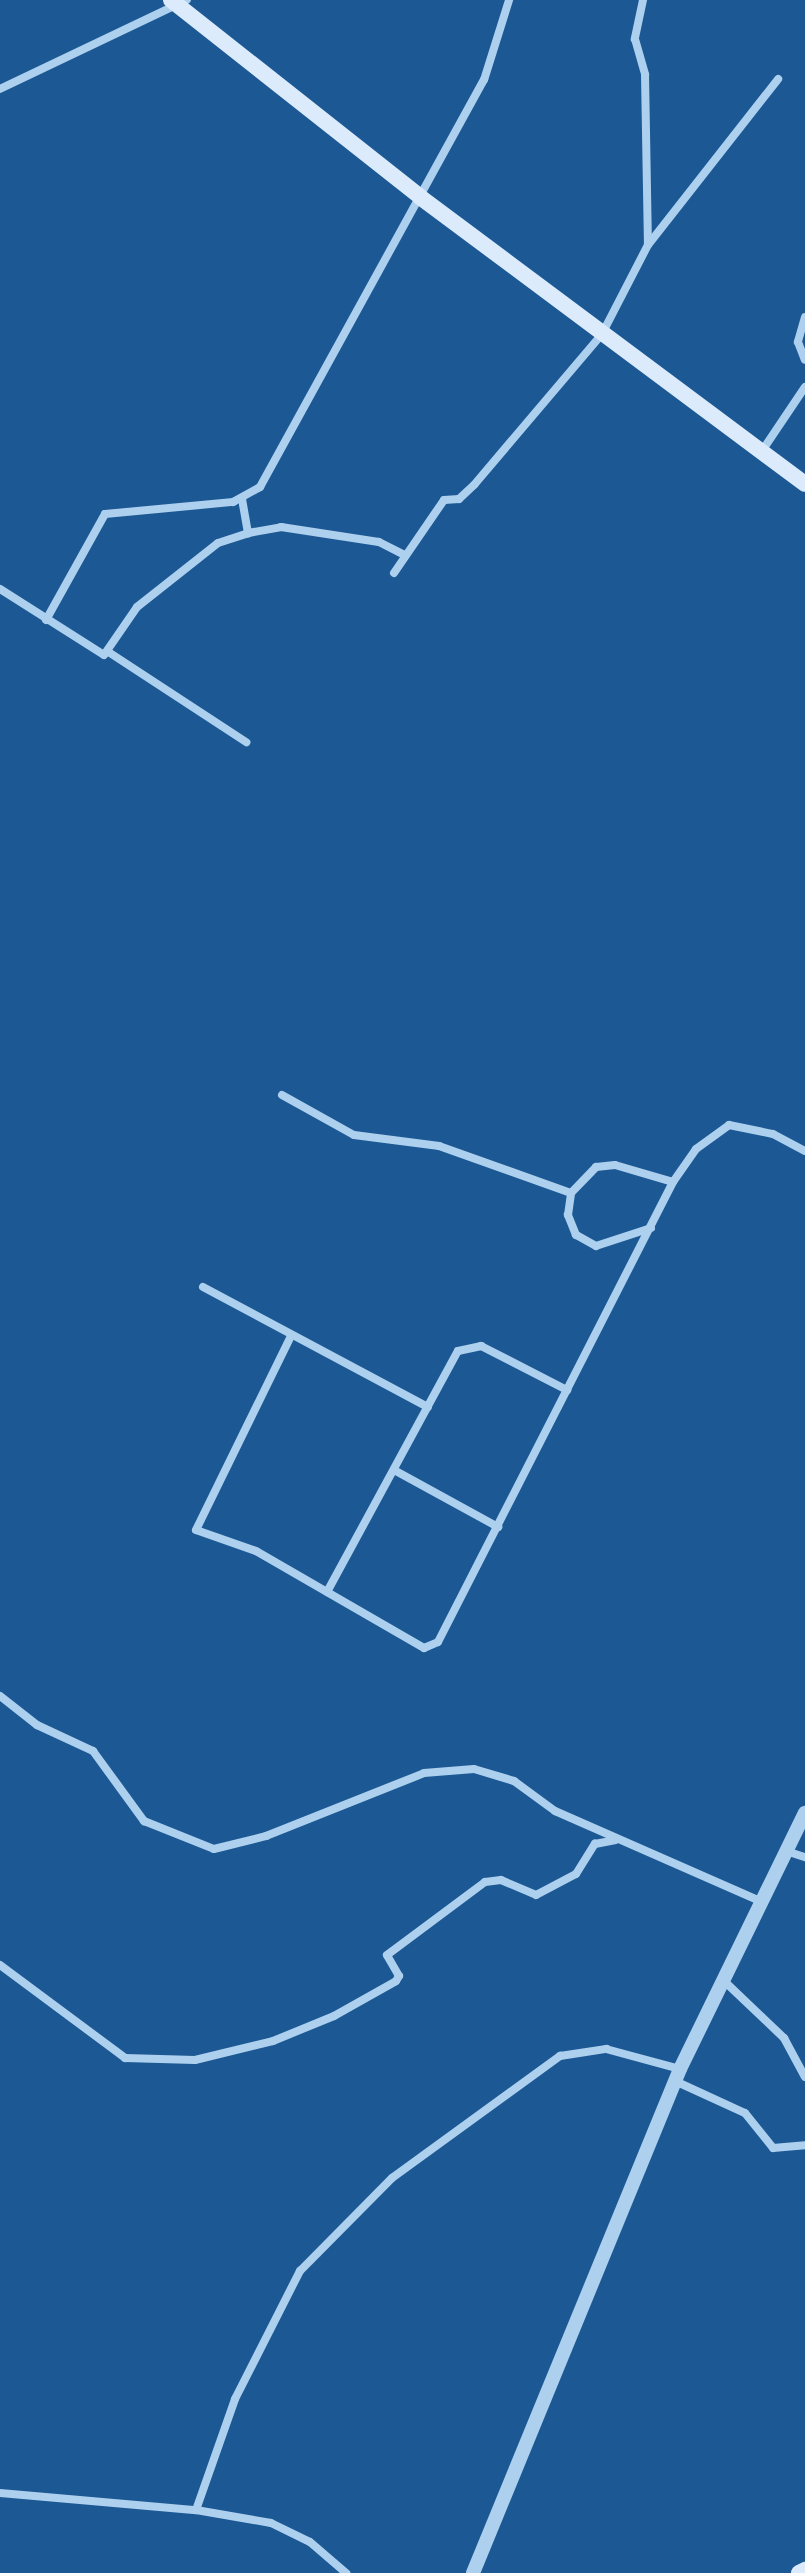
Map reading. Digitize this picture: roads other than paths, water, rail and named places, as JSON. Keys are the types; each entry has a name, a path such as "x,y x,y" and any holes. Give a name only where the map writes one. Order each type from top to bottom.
{"main road":[{"path":"178,2 420,197 805,484"},
{"path":"799,2573 805,2570"}],"street":[{"path":"46,620 105,514 242,499 260,487 484,80 509,0"},
{"path":"643,0 635,39 645,75 648,245"},
{"path":"0,89 178,2"},
{"path":"394,573 444,500 459,499 474,485 602,334 648,245 778,79"},
{"path":"805,317 798,342 805,360"},
{"path":"761,451 805,387"},
{"path":"242,499 248,533"},
{"path":"110,653 137,607 218,543 248,533 281,527 379,542 405,555"},
{"path":"0,589 97,656 110,653 246,742"},
{"path":"282,1095 354,1135 451,1149 571,1193"},
{"path":"291,1336 196,1530 256,1551 424,1648 438,1642 673,1182 709,1135 729,1125 773,1134 805,1151"},
{"path":"652,1228 596,1246 576,1235 568,1215 571,1193 596,1167 615,1165 673,1182"},
{"path":"203,1287 428,1407"},
{"path":"327,1592 428,1407 468,1345 567,1390"},
{"path":"394,1470 498,1527"},
{"path":"0,1696 37,1725 93,1751 144,1821 214,1849 266,1836 424,1773 474,1769 514,1781 555,1811 758,1900"},
{"path":"473,2573 677,2075 758,1900 805,1813"},
{"path":"0,1965 125,2058 195,2060 273,2041 334,2016 396,1981 399,1976 387,1955 485,1882 501,1880 536,1895 576,1874 595,1844 621,1839"},
{"path":"786,1851 805,1857"},
{"path":"722,1979 784,2038 805,2077"},
{"path":"196,2510 235,2399 300,2271 392,2178 560,2056 606,2049 677,2075 745,2113 773,2148 805,2145"},
{"path":"0,2493 196,2510 271,2523 310,2542 346,2573"}]}
